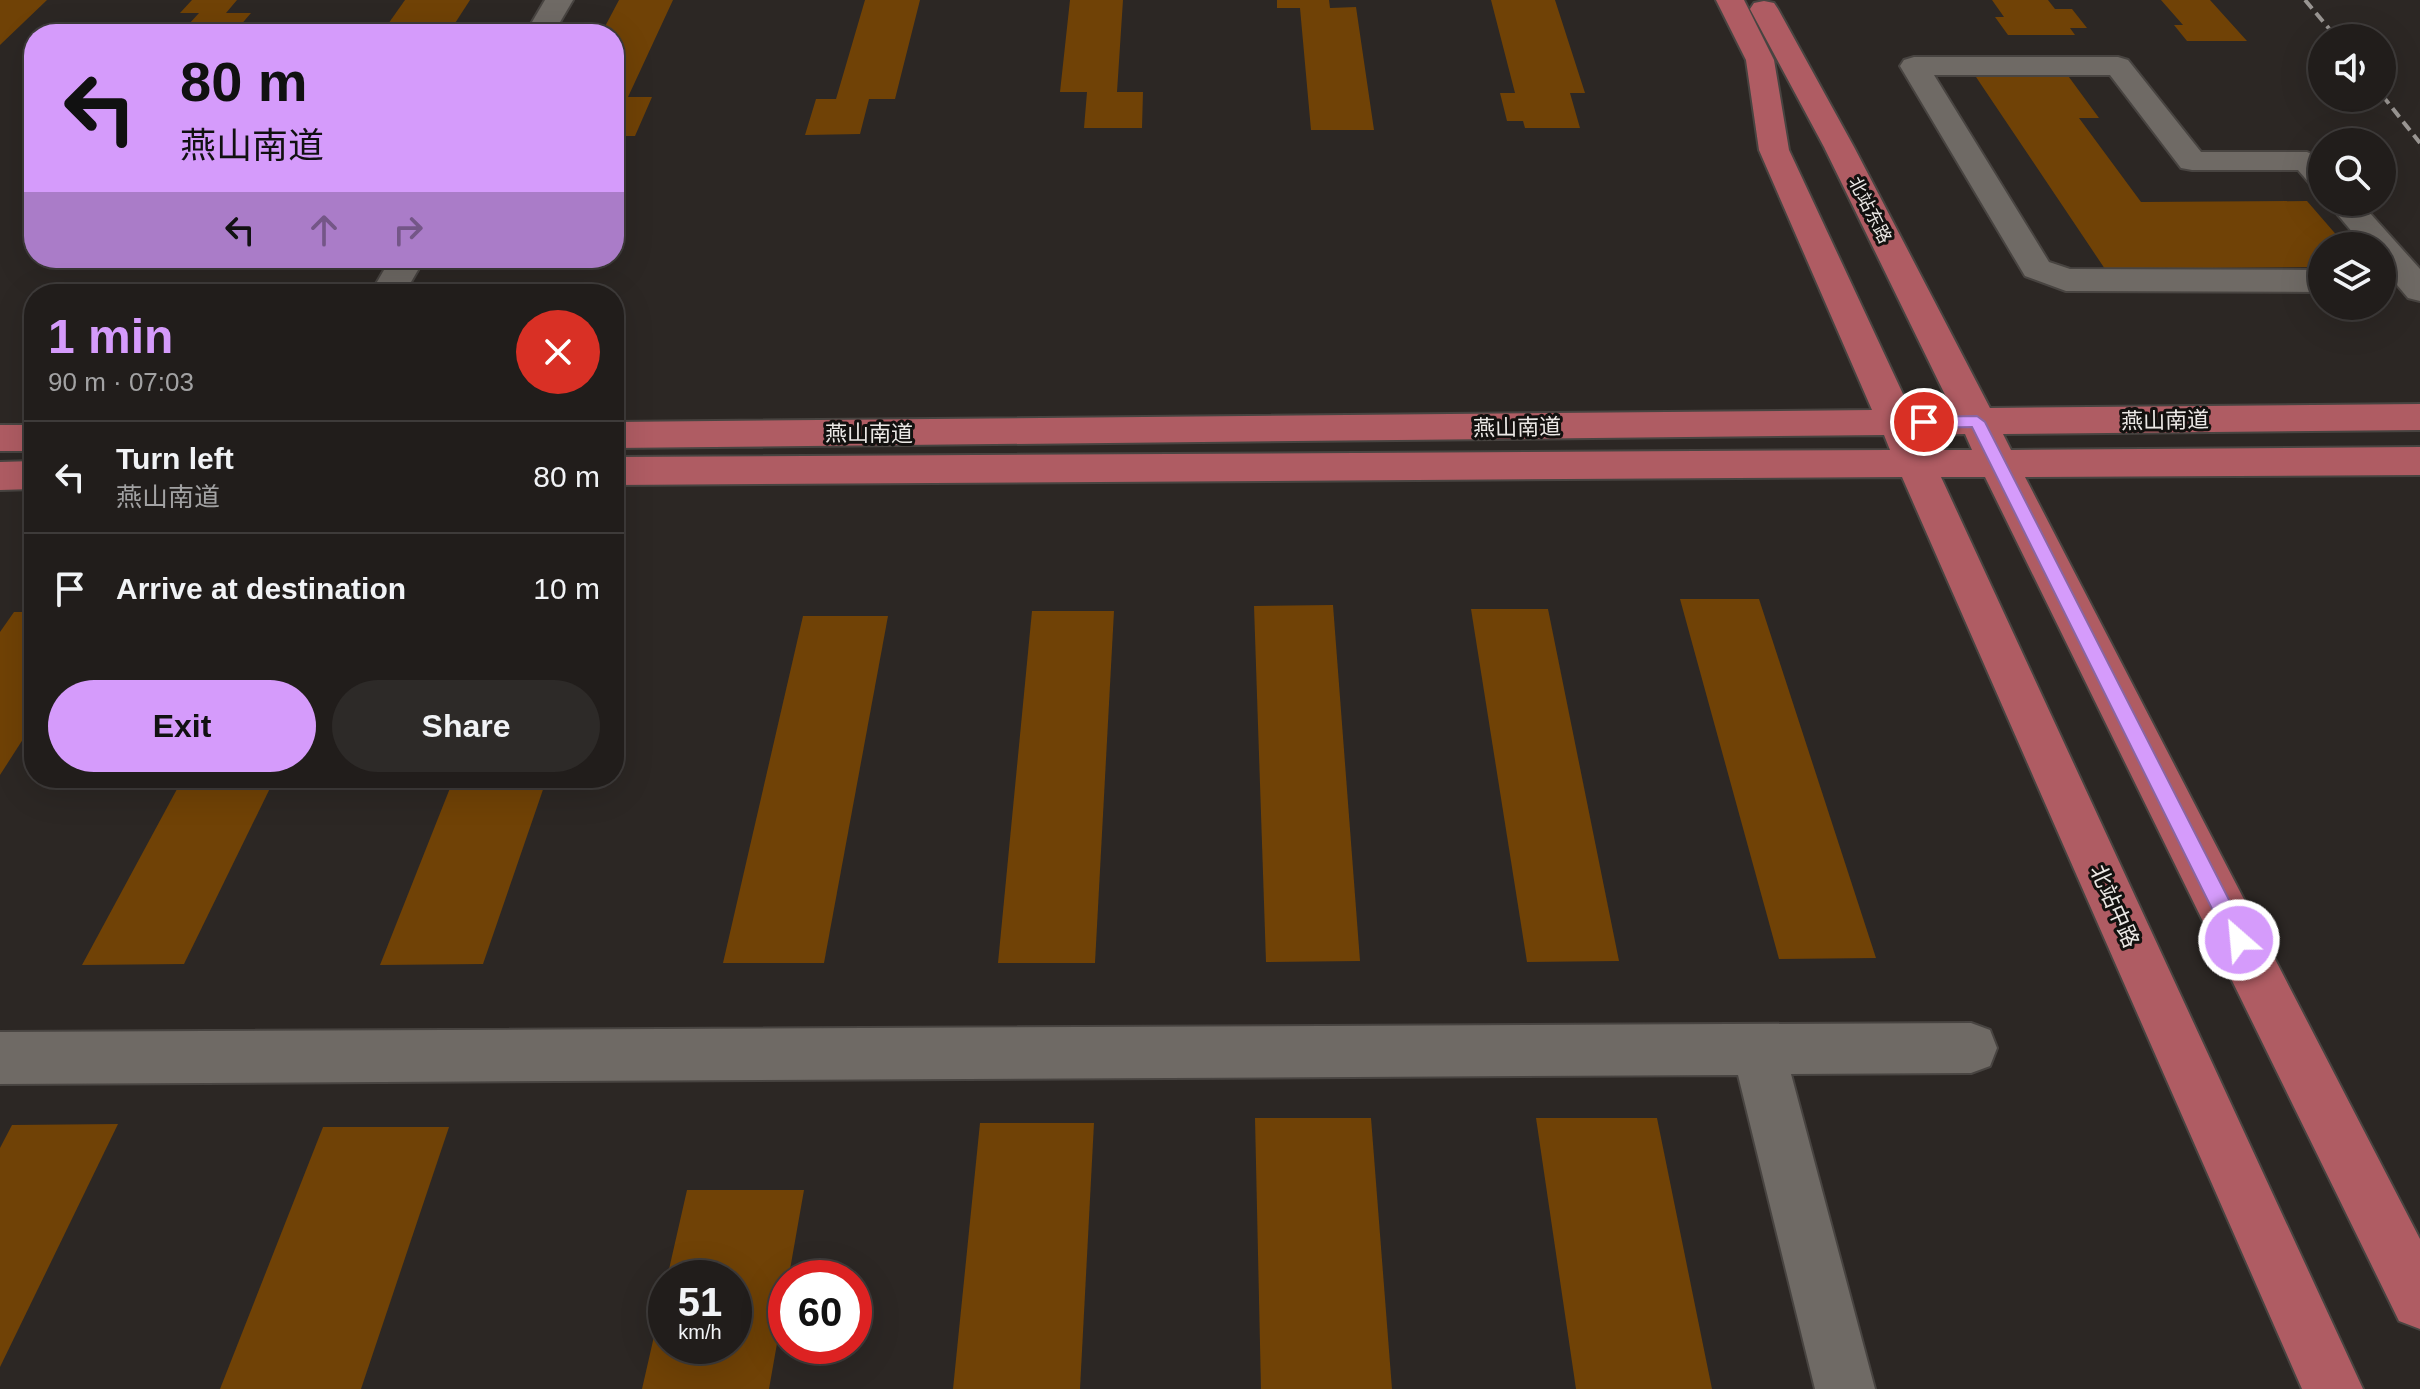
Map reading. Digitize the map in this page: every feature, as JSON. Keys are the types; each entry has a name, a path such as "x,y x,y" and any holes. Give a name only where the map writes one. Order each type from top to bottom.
{"main road":[{"path":"1730,0 1760,60 1774,150 1906,443"},
{"name":"北站东路","path":"1759,0 1839,147 1977,422"},
{"name":"燕山南道","path":"624,471 1906,443 1977,422 2420,417"},
{"path":"1977,422 2420,1300"},
{"name":"燕山南道","path":"624,435 1906,443 1998,463 2420,461"},
{"path":"0,438 24,438"},
{"name":"北站中路","path":"1906,443 2333,1389"},
{"path":"0,476 24,475"}],"lane":[{"path":"545,24 559,0"},
{"path":"2308,162 2192,161 2118,66 1914,66 2037,269 2066,280 2308,281"},
{"path":"2355,216 2370,232"},
{"path":"0,1058 1971,1048"},
{"path":"1758,1049 1845,1389"}],"building":[{"path":"0,0 47,0 0,45"},
{"path":"192,0 237,0 226,13 251,13 242,24 189,24 199,13 180,13"},
{"path":"405,0 470,0 454,24 388,24"},
{"path":"619,0 673,0 628,97 652,97 635,136 624,136 624,24 606,24"},
{"path":"865,0 920,0 895,99 869,99 860,134 805,135 816,99 836,99"},
{"path":"1070,0 1123,0 1117,92 1143,92 1142,128 1084,128 1087,92 1060,92"},
{"path":"1277,0 1329,0 1330,8 1356,7 1374,130 1311,130 1300,8 1277,8"},
{"path":"1491,0 1555,0 1585,93 1570,93 1580,128 1525,128 1523,121 1507,121 1500,93 1515,93"},
{"path":"1992,0 2048,0 2055,9 2072,9 2087,28 2070,28 2075,35 2008,35 1995,17 2004,17"},
{"path":"2161,0 2210,0 2247,41 2187,41 2174,25 2183,25"},
{"path":"2066,73 2099,118 2079,118 2141,202 2307,201 2308,216 2320,216 2334,232 2308,232 2308,267 2105,269 1974,74"},
{"path":"1680,599 1759,599 1876,958 1779,959"},
{"path":"1333,605 1360,961 1266,962 1254,606"},
{"path":"1471,609 1548,609 1619,961 1527,962"},
{"path":"1032,611 1114,611 1095,963 998,963"},
{"path":"14,612 24,612 24,738 0,775 0,632"},
{"path":"803,616 888,616 824,963 723,963"},
{"path":"178,788 270,788 184,964 82,965"},
{"path":"450,788 544,788 483,964 380,965"},
{"path":"1255,1118 1371,1118 1392,1389 1261,1389"},
{"path":"1536,1118 1657,1118 1712,1389 1576,1389"},
{"path":"980,1123 1094,1123 1080,1389 953,1389"},
{"path":"118,1124 0,1367 0,1148 12,1125"},
{"path":"323,1127 449,1127 361,1389 220,1389"},
{"path":"687,1190 804,1190 792,1260 768,1260 768,1364 773,1364 769,1389 642,1389 648,1363 752,1364 752,1260 671,1260"}],"railway":[{"path":"2305,0 2325,24"},
{"path":"2395,112 2420,143"}],"route":[{"path":"1924,422 1977,422 2239,940"}]}
